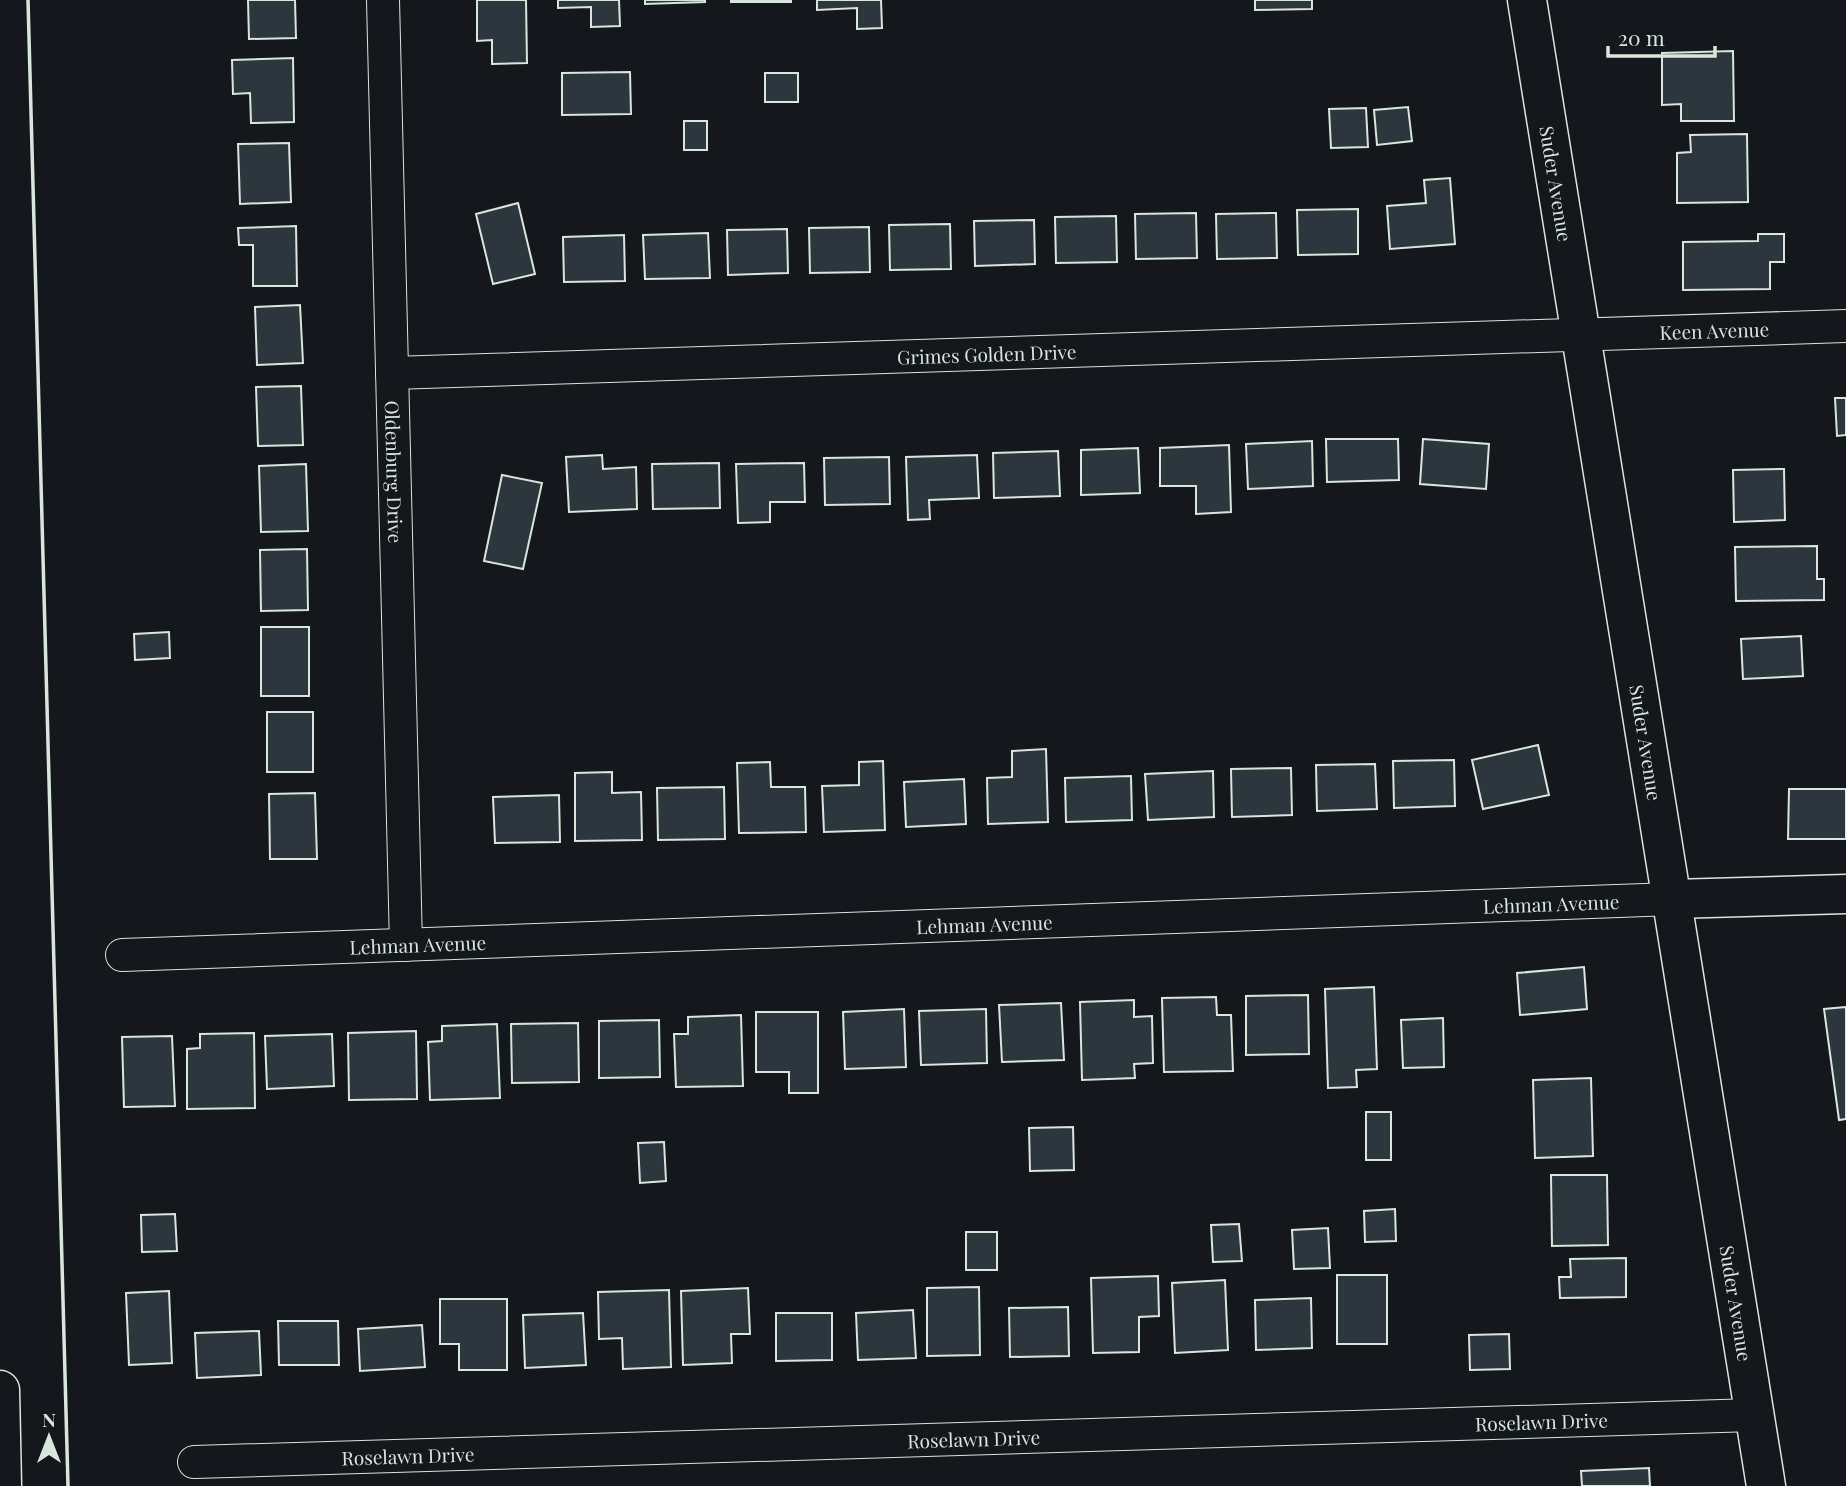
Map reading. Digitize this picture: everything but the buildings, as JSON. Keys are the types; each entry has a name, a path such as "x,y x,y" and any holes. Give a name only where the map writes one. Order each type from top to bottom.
{"main road":[{"name":"Suder Avenue","path":"1527,0 1766,1486"},
{"name":"Lehman Avenue","path":"1673,899 1846,894"},
{"path":"0,1390 2,1486"}],"street":[{"name":"Oldenburg Drive","path":"383,0 405,945"},
{"name":"Keen Avenue","path":"1581,334 1846,326"},
{"name":"Grimes Golden Drive","path":"392,373 1581,334"},
{"name":"Lehman Avenue","path":"122,955 1673,899"},
{"name":"Roselawn Drive","path":"194,1462 1754,1415"}],"wall":[{"path":"28,0 68,1486"}]}
